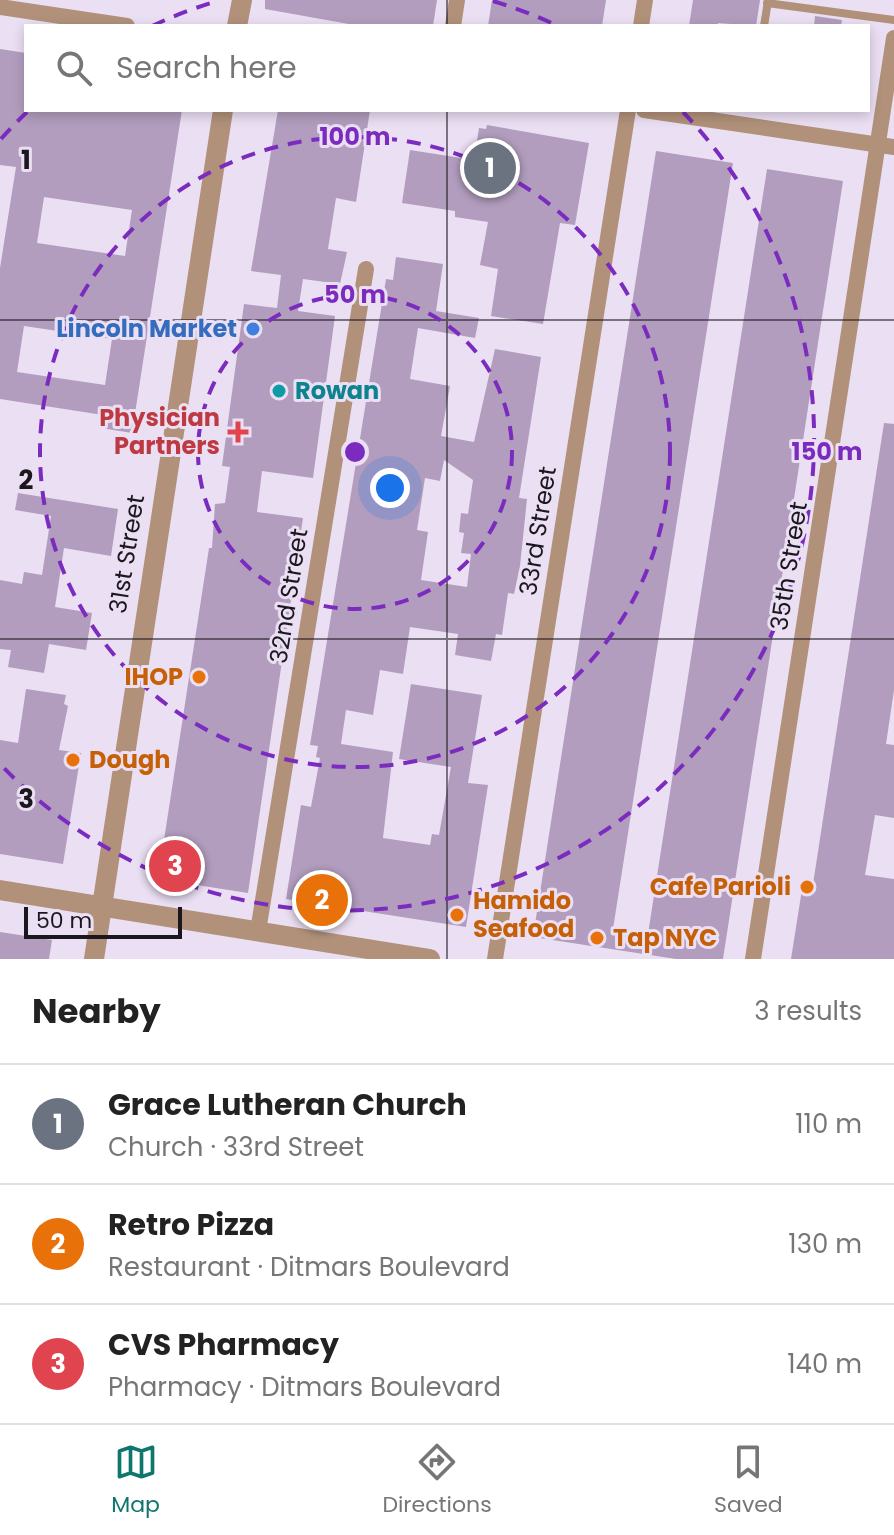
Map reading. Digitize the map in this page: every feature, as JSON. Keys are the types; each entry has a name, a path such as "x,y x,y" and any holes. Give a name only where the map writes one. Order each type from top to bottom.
{"street":[{"path":"237,24 242,0"},
{"path":"453,24 457,0"},
{"path":"641,24 645,0"},
{"path":"0,7 114,24"},
{"name":"35th Street","path":"753,959 886,146 894,38"},
{"name":"31st Street","path":"94,959 223,112"},
{"name":"33rd Street","path":"495,959 628,112"},
{"path":"670,112 750,118 886,146"},
{"name":"32nd Street","path":"258,931 366,269"},
{"path":"0,890 430,959"}],"lane":[{"path":"764,24 768,2 894,20"}],"building":[{"path":"265,0 437,0 433,24 349,24 265,9"},
{"path":"492,0 606,0 602,24 488,24"},
{"path":"693,0 760,0 756,24 689,24"},
{"path":"815,16 842,20 841,24 814,24"},
{"path":"0,49 24,53 24,112 182,112 132,433 101,428 103,415 0,399 0,268 16,167 0,165","holes":["44,197 132,210 125,256 37,243","24,326 112,339 105,385 17,372"]},
{"path":"278,112 370,112 356,202 336,198 328,249 347,252 340,284 303,279 298,311 335,316 313,478 262,471 257,512 303,518 248,893 158,879 209,548 212,548 215,504 225,503 230,467 222,466 244,304 277,308 281,275 251,271"},
{"path":"487,125 589,143 575,225 560,223 543,324 491,316 498,269 480,265 488,222 455,217 455,211 402,203 410,150 474,160 479,128 486,129"},
{"path":"656,151 733,163 613,929 648,934 767,169 843,181 723,959 676,959 533,937"},
{"path":"396,257 443,264 436,311 479,318 475,338 418,328 410,379 450,386 441,436 474,442 495,349 541,357 519,498 527,499 520,566 514,594 508,593 502,635 496,634 491,661 455,655 458,634 410,627 403,674 380,670 373,715 346,710 341,744 393,752 383,838 430,845 432,834 439,835 451,767 399,759 411,684 482,695 468,783 488,785 466,927 286,899 301,805 311,807 320,758 316,757 318,746 310,745 386,279 393,280","holes":["444,460 473,480 468,514 461,513 459,532 464,533 461,553 471,554 467,587 421,580 428,532 417,530 425,478 440,481"]},
{"path":"884,423 894,424 894,690 886,744 894,745 894,818 875,815 865,875 894,879 894,959 791,959 803,883 813,884"},
{"path":"18,493 118,509 111,556 64,548 55,607 92,613 86,650 49,644 44,673 8,667 11,650 0,649 0,580 22,584 24,572 42,575 51,516 15,510"},
{"path":"26,689 66,695 64,704 68,706 59,750 81,753 63,864 0,854 0,740 18,743"},
{"path":"0,932 52,940 49,959 0,959"}],"place":[{"name":"Grace Lutheran Church","path":"490,168"},
{"name":"Lincoln Market","path":"253,329"},
{"name":"Rowan","path":"279,391"},
{"name":"Physician Partners","path":"238,432"},
{"name":"IHOP","path":"199,677"},
{"name":"Dough","path":"73,760"},
{"name":"CVS Pharmacy","path":"175,866"},
{"name":"Cafe Parioli","path":"807,887"},
{"name":"Retro Pizza","path":"322,900"},
{"name":"Hamido Seafood","path":"457,915"},
{"name":"Tap NYC","path":"597,938"}]}
